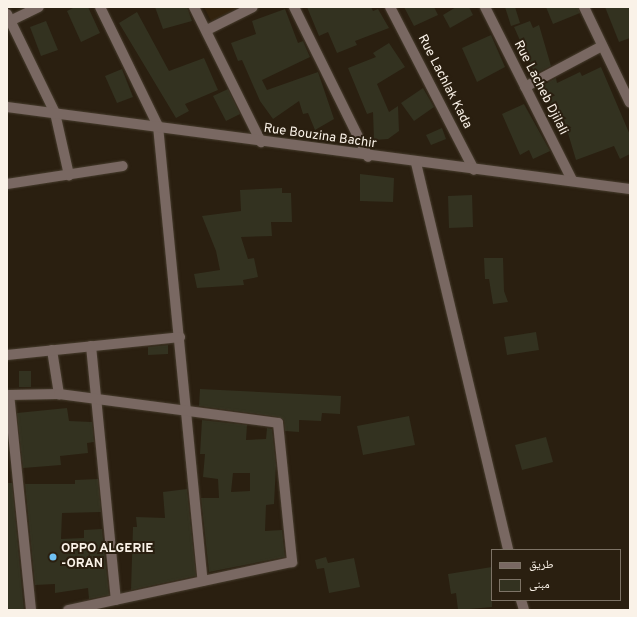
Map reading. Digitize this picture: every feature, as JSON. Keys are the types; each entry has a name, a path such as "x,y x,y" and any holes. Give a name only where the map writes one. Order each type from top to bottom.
{"street":[{"path":"39,7 9,17 55,113 69,175"},
{"path":"194,7 207,30 261,142"},
{"path":"207,30 253,7"},
{"path":"294,7 368,157"},
{"name":"Rue Lachlak Kada","path":"390,7 474,170"},
{"name":"Rue Lacheb Djilali","path":"485,7 572,180"},
{"path":"584,7 630,103"},
{"path":"104,9 158,126 203,581"},
{"path":"524,87 602,46"},
{"name":"Rue Bouzina Bachir","path":"7,107 158,126 368,157 572,180 630,189"},
{"path":"416,163 508,549"},
{"path":"7,184 123,166"},
{"path":"7,355 180,337"},
{"path":"91,346 116,600"},
{"path":"52,350 59,394"},
{"path":"31,610 9,395 59,394 278,423 292,562 68,610"}],"shaded area":[{"path":"204,7 239,7 211,21"}],"building":[{"path":"75,7 88,7 100,33 81,42 67,11"},
{"path":"155,7 187,7 192,21 163,29"},
{"path":"307,7 371,7 373,11 378,9 389,28 355,41 357,45 337,53 328,32 319,36"},
{"path":"404,7 434,7 438,15 414,26"},
{"path":"456,7 469,7 473,15 450,28 443,15"},
{"path":"505,7 515,7 520,23 511,26"},
{"path":"546,7 578,7 580,13 553,24"},
{"path":"605,7 630,7 630,38 619,42"},
{"path":"285,9 298,43 303,41 310,57 262,80 267,90 318,72 334,119 315,130 308,113 303,114 299,101 273,119 260,101 242,60 238,61 231,43 256,34 252,21"},
{"path":"137,12 169,71 204,58 218,90 185,104 189,111 176,118 119,23"},
{"path":"46,21 58,50 41,56 30,27"},
{"path":"530,21 533,28 539,25 551,66 535,74 514,27"},
{"path":"491,35 505,67 477,82 462,48"},
{"path":"389,43 405,67 377,84 389,112 398,106 399,131 388,139 374,140 373,112 367,114 348,68 376,57 373,53"},
{"path":"601,67 630,135 630,154 620,159 614,146 576,160 562,113 556,116 541,86 556,78 557,83 580,72 582,76"},
{"path":"122,69 133,97 117,103 105,76"},
{"path":"423,88 434,107 414,121 401,103"},
{"path":"228,89 240,114 226,121 213,96"},
{"path":"524,104 550,151 533,159 529,150 520,155 502,114"},
{"path":"442,128 446,139 431,145 426,135"},
{"path":"360,174 394,178 393,202 360,201"},
{"path":"282,188 282,193 291,193 292,222 271,222 272,236 241,237 248,259 254,258 258,277 243,280 244,285 197,288 194,274 220,270 216,251 202,216 241,211 240,190"},
{"path":"472,195 473,227 449,228 448,196"},
{"path":"484,258 503,258 504,291 508,302 493,304 489,279 485,279"},
{"path":"536,332 539,350 507,355 504,337"},
{"path":"168,345 168,354 148,355 148,347"},
{"path":"19,371 31,371 31,387 19,387"},
{"path":"200,389 341,396 340,414 322,413 321,421 299,420 299,432 285,431 284,420 279,417 199,406"},
{"path":"67,408 69,421 92,422 94,442 87,443 88,453 60,456 61,465 23,468 17,413"},
{"path":"409,416 415,445 363,455 357,426"},
{"path":"202,420 247,425 246,440 266,439 267,428 272,429 276,465 274,504 266,505 265,531 282,530 285,557 209,572 201,498 219,498 218,479 203,477 205,454 200,454","holes":["233,473 250,473 250,491 231,492"]},
{"path":"546,437 553,462 522,470 515,445"},
{"path":"98,479 101,512 62,513 61,539 84,538 84,530 102,529 109,595 89,599 88,588 55,593 55,584 35,585 25,484 75,484 75,480"},
{"path":"8,483 12,483 24,610 7,610"},
{"path":"187,489 196,576 131,590 133,527 137,527 136,517 165,518 163,492"},
{"path":"326,557 328,563 354,558 360,587 329,593 324,568 317,569 315,560"},
{"path":"491,567 492,607 458,610 456,593 451,594 448,574"}],"place":[{"name":"OPPO ALGERIE -ORAN","path":"53,557"}]}
